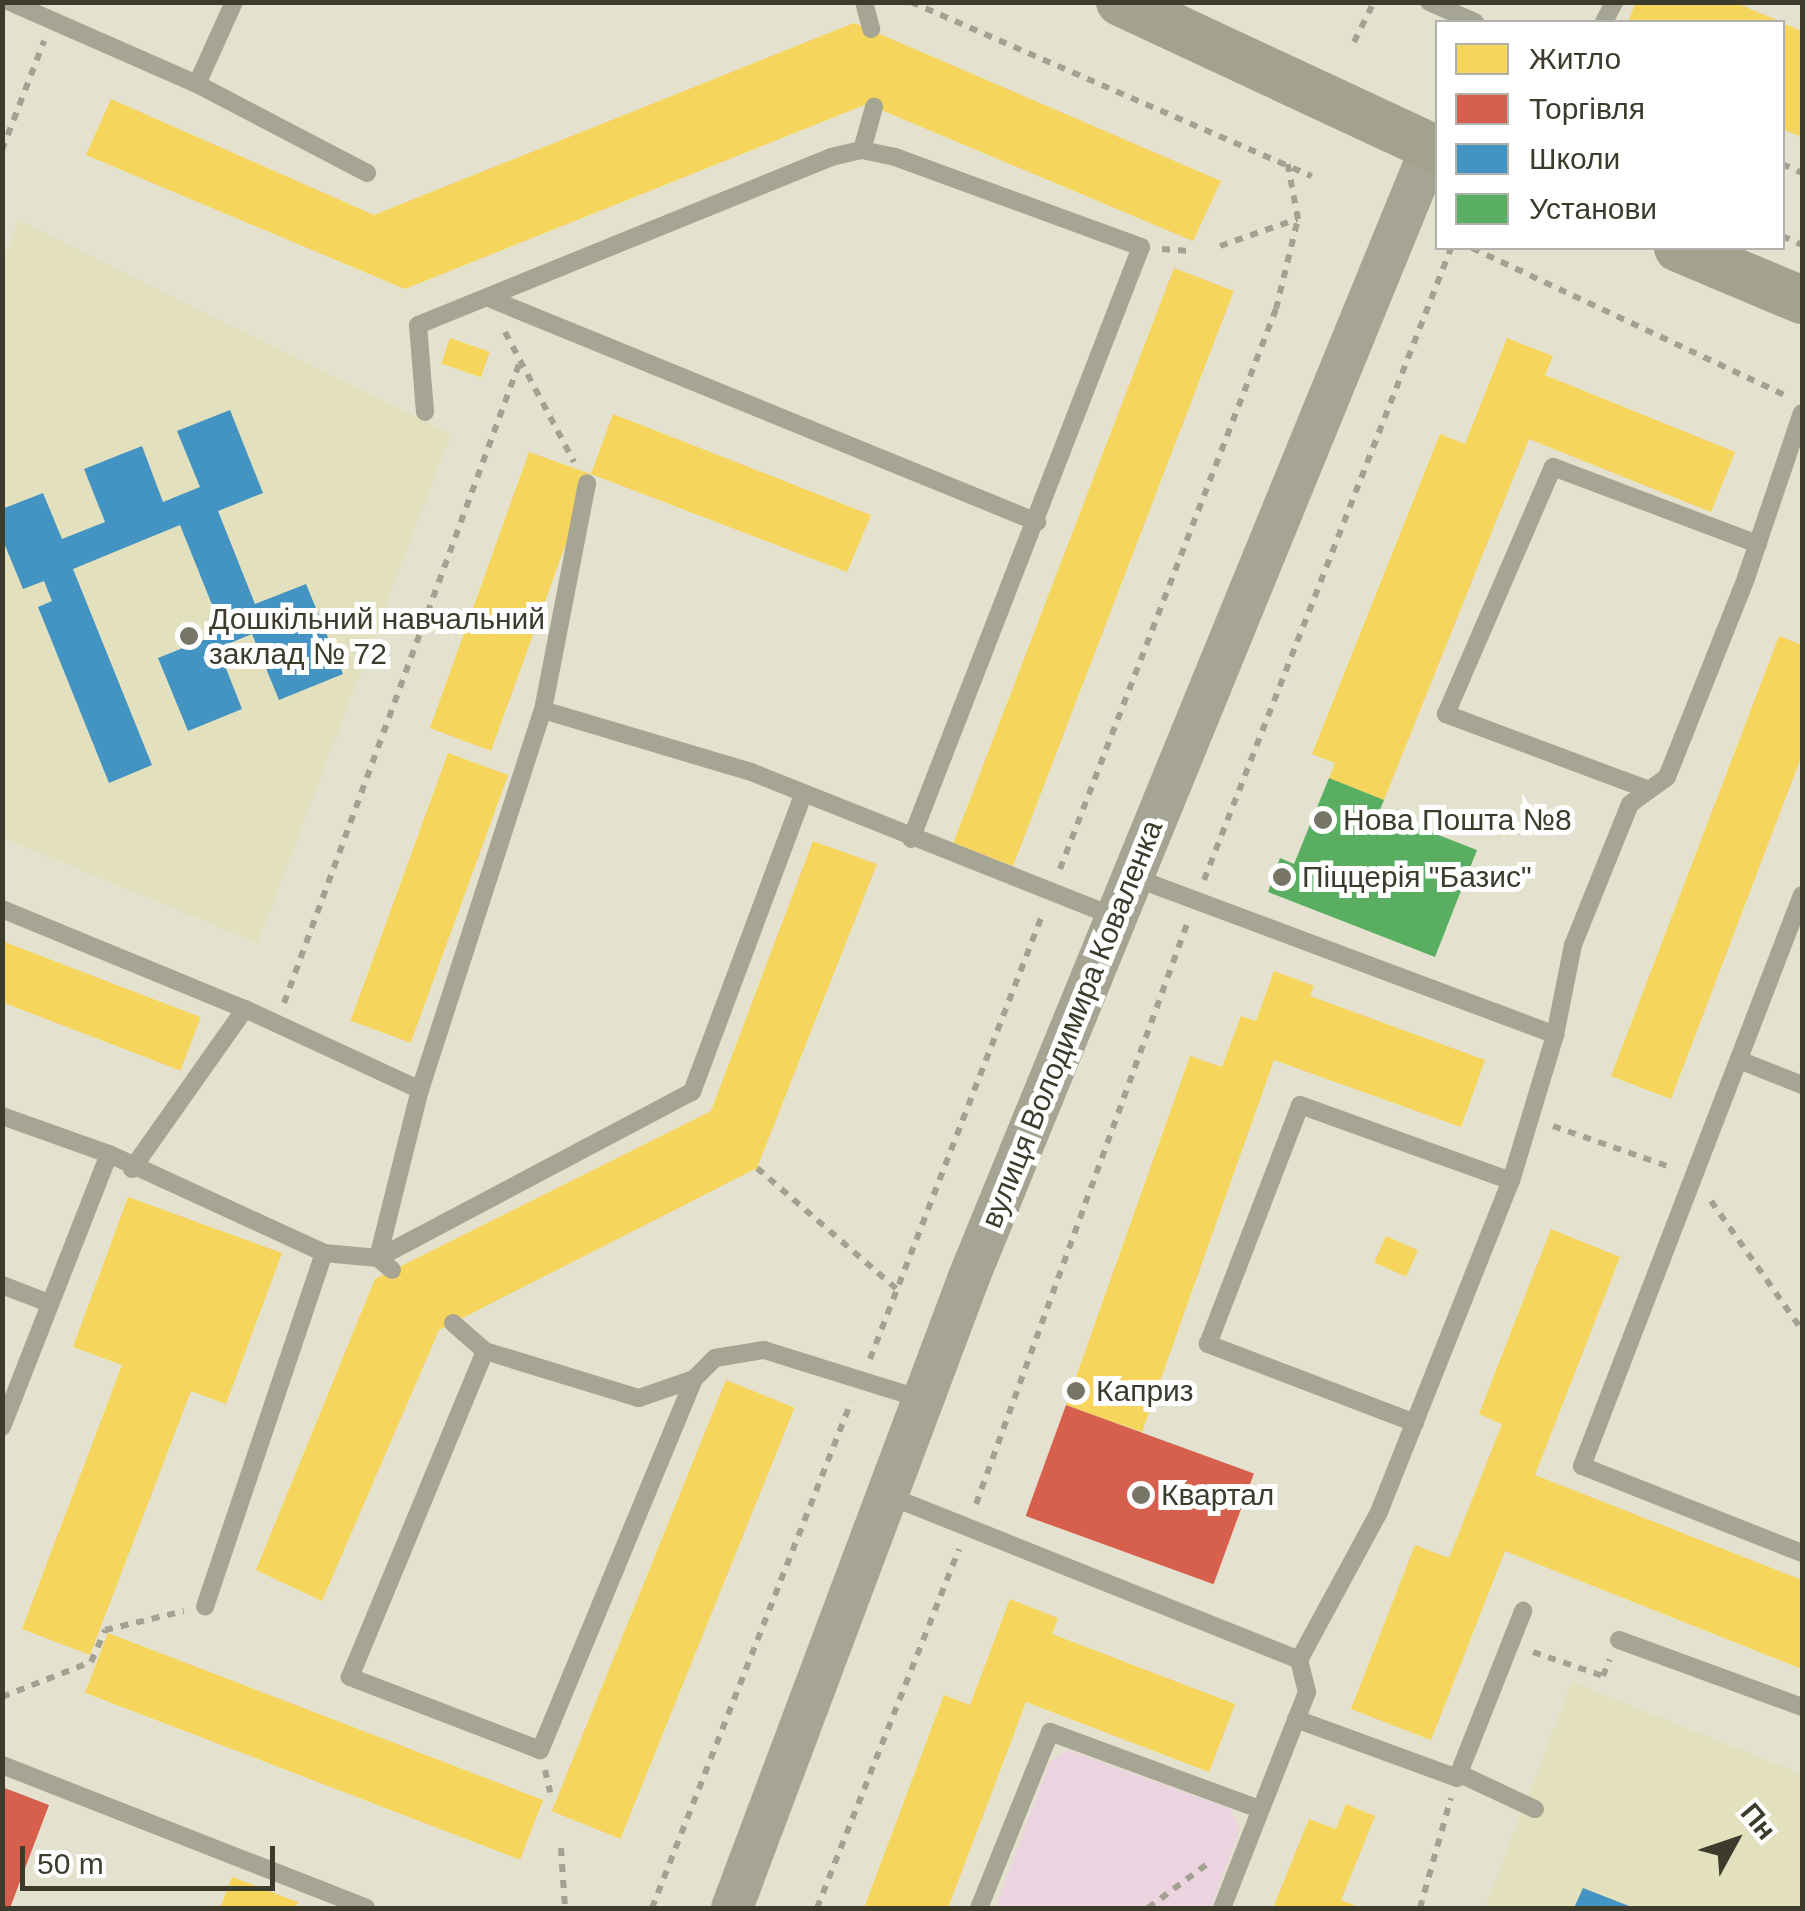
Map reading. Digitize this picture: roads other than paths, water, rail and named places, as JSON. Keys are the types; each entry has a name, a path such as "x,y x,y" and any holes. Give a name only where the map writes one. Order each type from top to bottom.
{"main road":[{"path":"1120,2 1434,149"},
{"path":"1683,250 1802,300"}],"street":[{"name":"вулиця Володимира Коваленка","path":"732,1908 921,1398 1434,149"}],"lane":[{"path":"10,2 197,84 367,173"},
{"path":"197,84 234,2"},
{"path":"864,2 871,30"},
{"path":"1429,2 1470,20"},
{"path":"862,150 874,107"},
{"path":"425,412 418,325 831,157 862,150 1141,247 911,839"},
{"path":"491,298 1037,522"},
{"path":"1222,1908 1307,1692 1299,1660 1379,1512 1511,1181 1555,1035 1572,945 1630,804 1667,777 1758,544 1802,413"},
{"path":"1649,790 1446,714 1553,467 1758,544"},
{"path":"385,1264 420,1090 543,710 583,477"},
{"path":"543,710 804,793 911,839 1118,918"},
{"path":"2,1116 108,1154 132,1169 324,1253 385,1264 692,1092 804,793"},
{"path":"1133,876 1555,1035"},
{"path":"1802,895 1582,1466 1802,1553"},
{"path":"2,909 246,1008 420,1090"},
{"path":"132,1169 246,1008"},
{"path":"1739,1060 1802,1085"},
{"path":"1415,1423 1208,1344 1300,1105 1511,1181"},
{"path":"2,1427 46,1302 108,1154"},
{"path":"205,1606 324,1253"},
{"path":"2,1285 46,1302"},
{"path":"453,1323 485,1351 639,1398 694,1379"},
{"path":"485,1351 350,1677 540,1750 694,1379 716,1358 764,1350 921,1398"},
{"path":"886,1494 1299,1660"},
{"path":"1457,1775 1523,1611"},
{"path":"1619,1640 1802,1707"},
{"path":"1296,1719 1457,1775 1535,1809"},
{"path":"979,1908 1050,1732 1259,1809"},
{"path":"2,1765 366,1908"}],"place":[{"name":"Дошкільний навчальний заклад № 72","path":"189,636"},
{"name":"Нова Пошта №8","path":"1323,820"},
{"name":"Піццерія \"Базис\"","path":"1282,877"},
{"name":"Каприз","path":"1076,1391"},
{"name":"Квартал","path":"1141,1495"}]}
